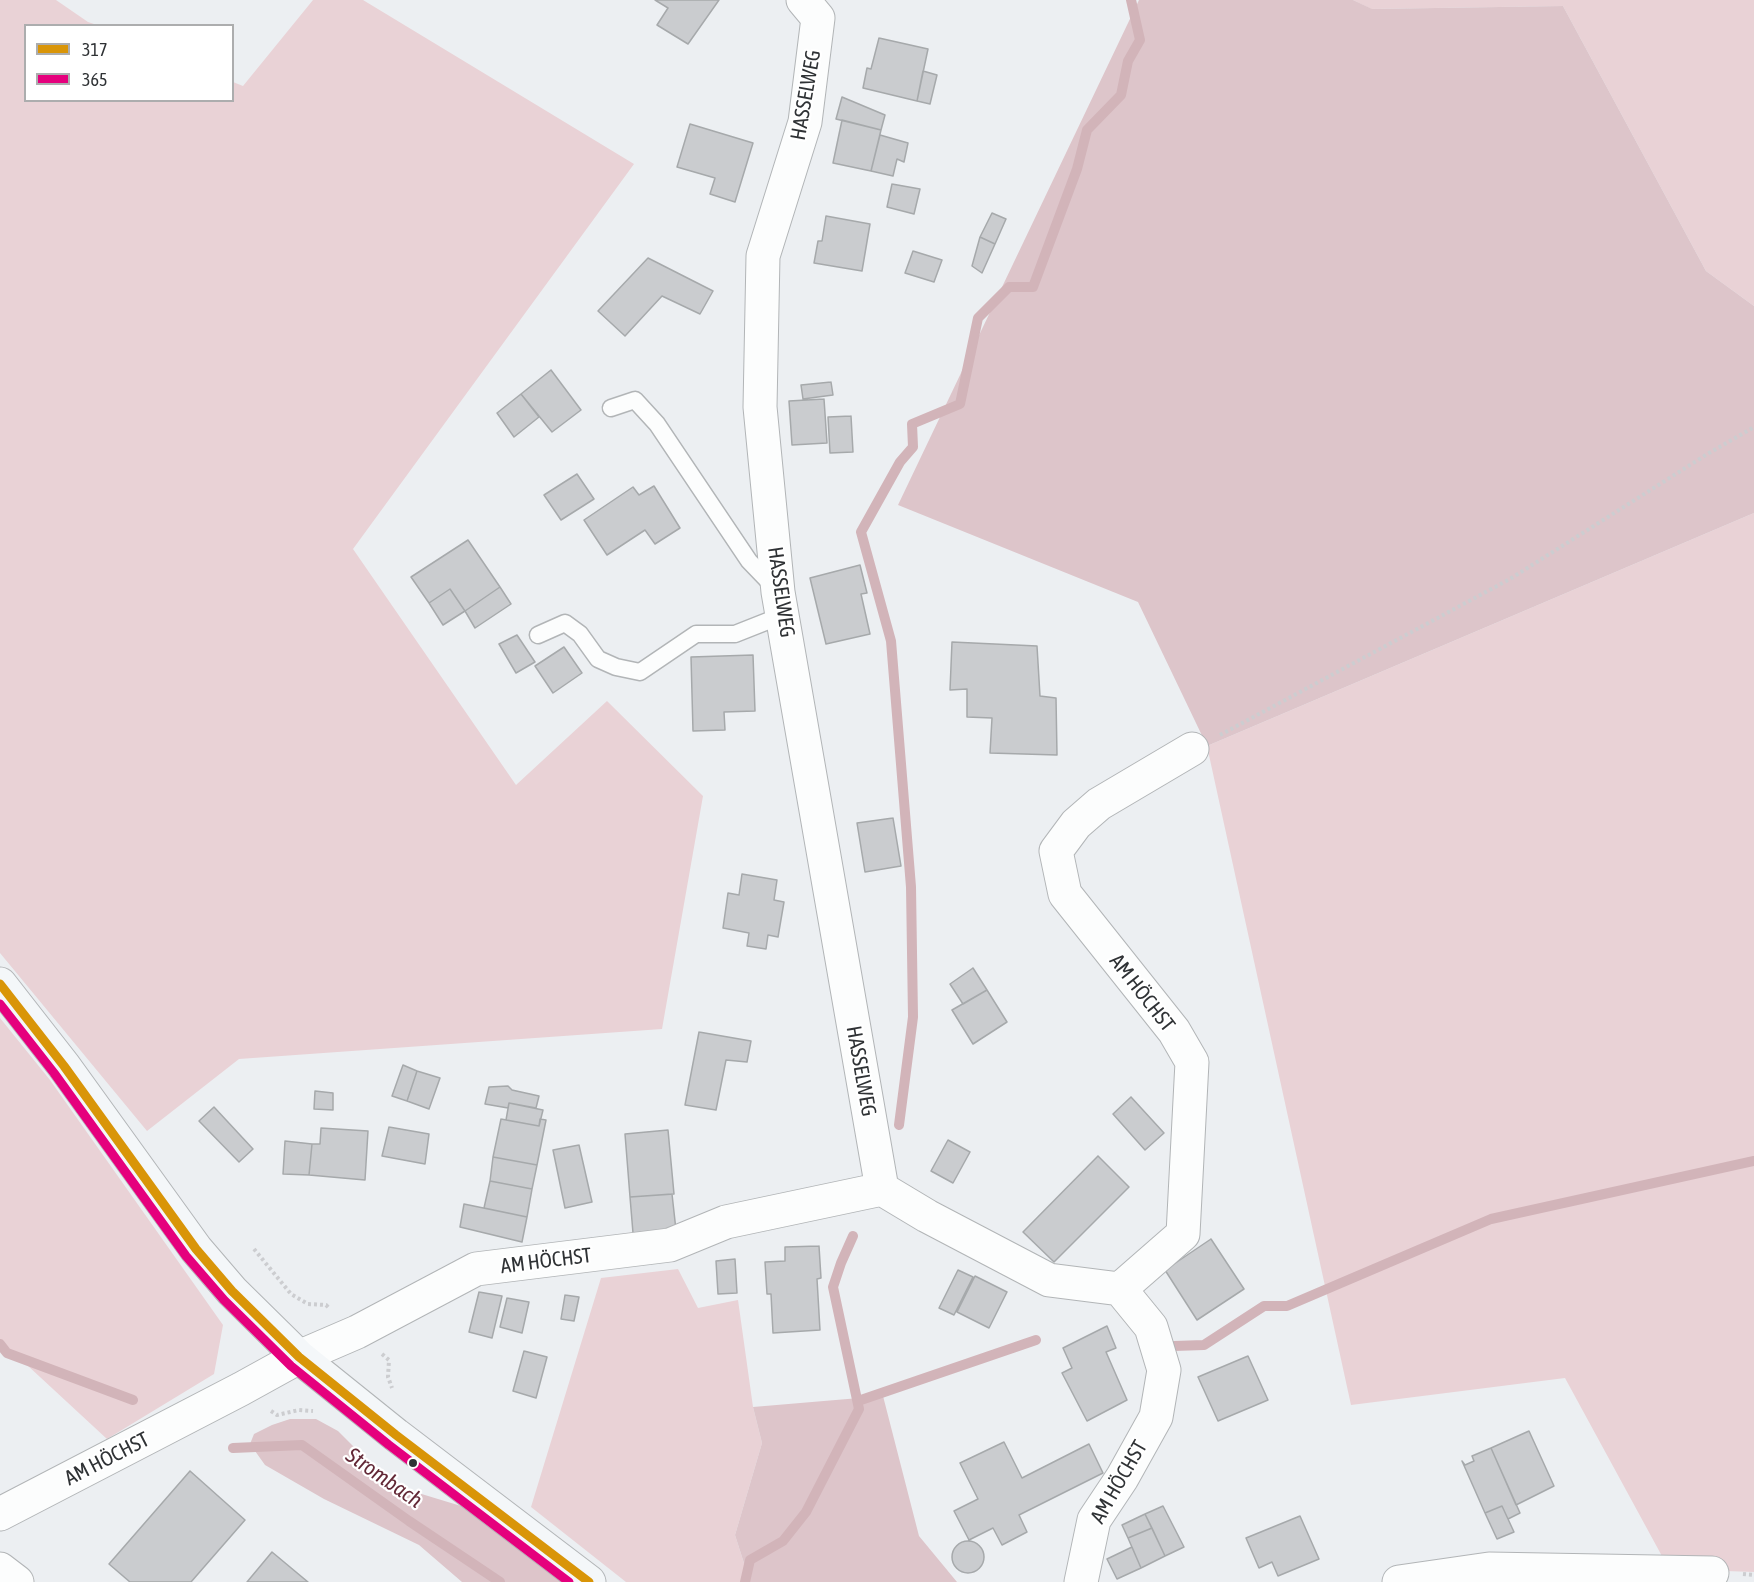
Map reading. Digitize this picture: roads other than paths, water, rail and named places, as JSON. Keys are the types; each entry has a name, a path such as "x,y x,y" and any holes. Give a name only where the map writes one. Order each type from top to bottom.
{"main road":[{"path":"0,984 64,1066 196,1249 232,1291 299,1357 396,1435 589,1582"}],"street":[{"name":"HASSELWEG","path":"803,0 818,18 805,123 763,256 760,407 781,603 882,1189"},
{"name":"AM HÖCHST","path":"1081,1582 1094,1520 1122,1478 1156,1417 1164,1370 1151,1328 1120,1289 1182,1234 1192,1062 1174,1030 1065,894 1056,851 1076,824 1099,804 1192,749"},
{"path":"882,1189 927,1216 1049,1280 1120,1289"},
{"name":"AM HÖCHST","path":"0,1514 299,1357 357,1332 476,1269 670,1245 726,1222 882,1189"},
{"path":"0,1569 17,1582"},
{"path":"1399,1582 1489,1569 1585,1577 1673,1577 1712,1573"}],"lane":[{"path":"538,635 565,623 580,634 598,659 616,667 640,672 696,634 735,634 781,603 749,561 657,424 635,400 611,408"}],"waterway":[{"path":"899,1125 913,1017 911,887 891,641 861,532 900,462 913,447 912,424 960,404 978,318 1009,287 1033,287 1077,169 1087,130 1121,95 1128,61 1140,40 1131,0"},
{"path":"1174,1346 1204,1345 1264,1306 1287,1306 1491,1219 1754,1161"},
{"path":"745,1582 750,1560 783,1541 806,1512 859,1409 833,1287 853,1236"},
{"path":"858,1401 1036,1340"},
{"name":"Strombach","path":"0,1344 7,1353 133,1400"},
{"name":"Strombach","path":"233,1448 302,1445 500,1582"}]}
